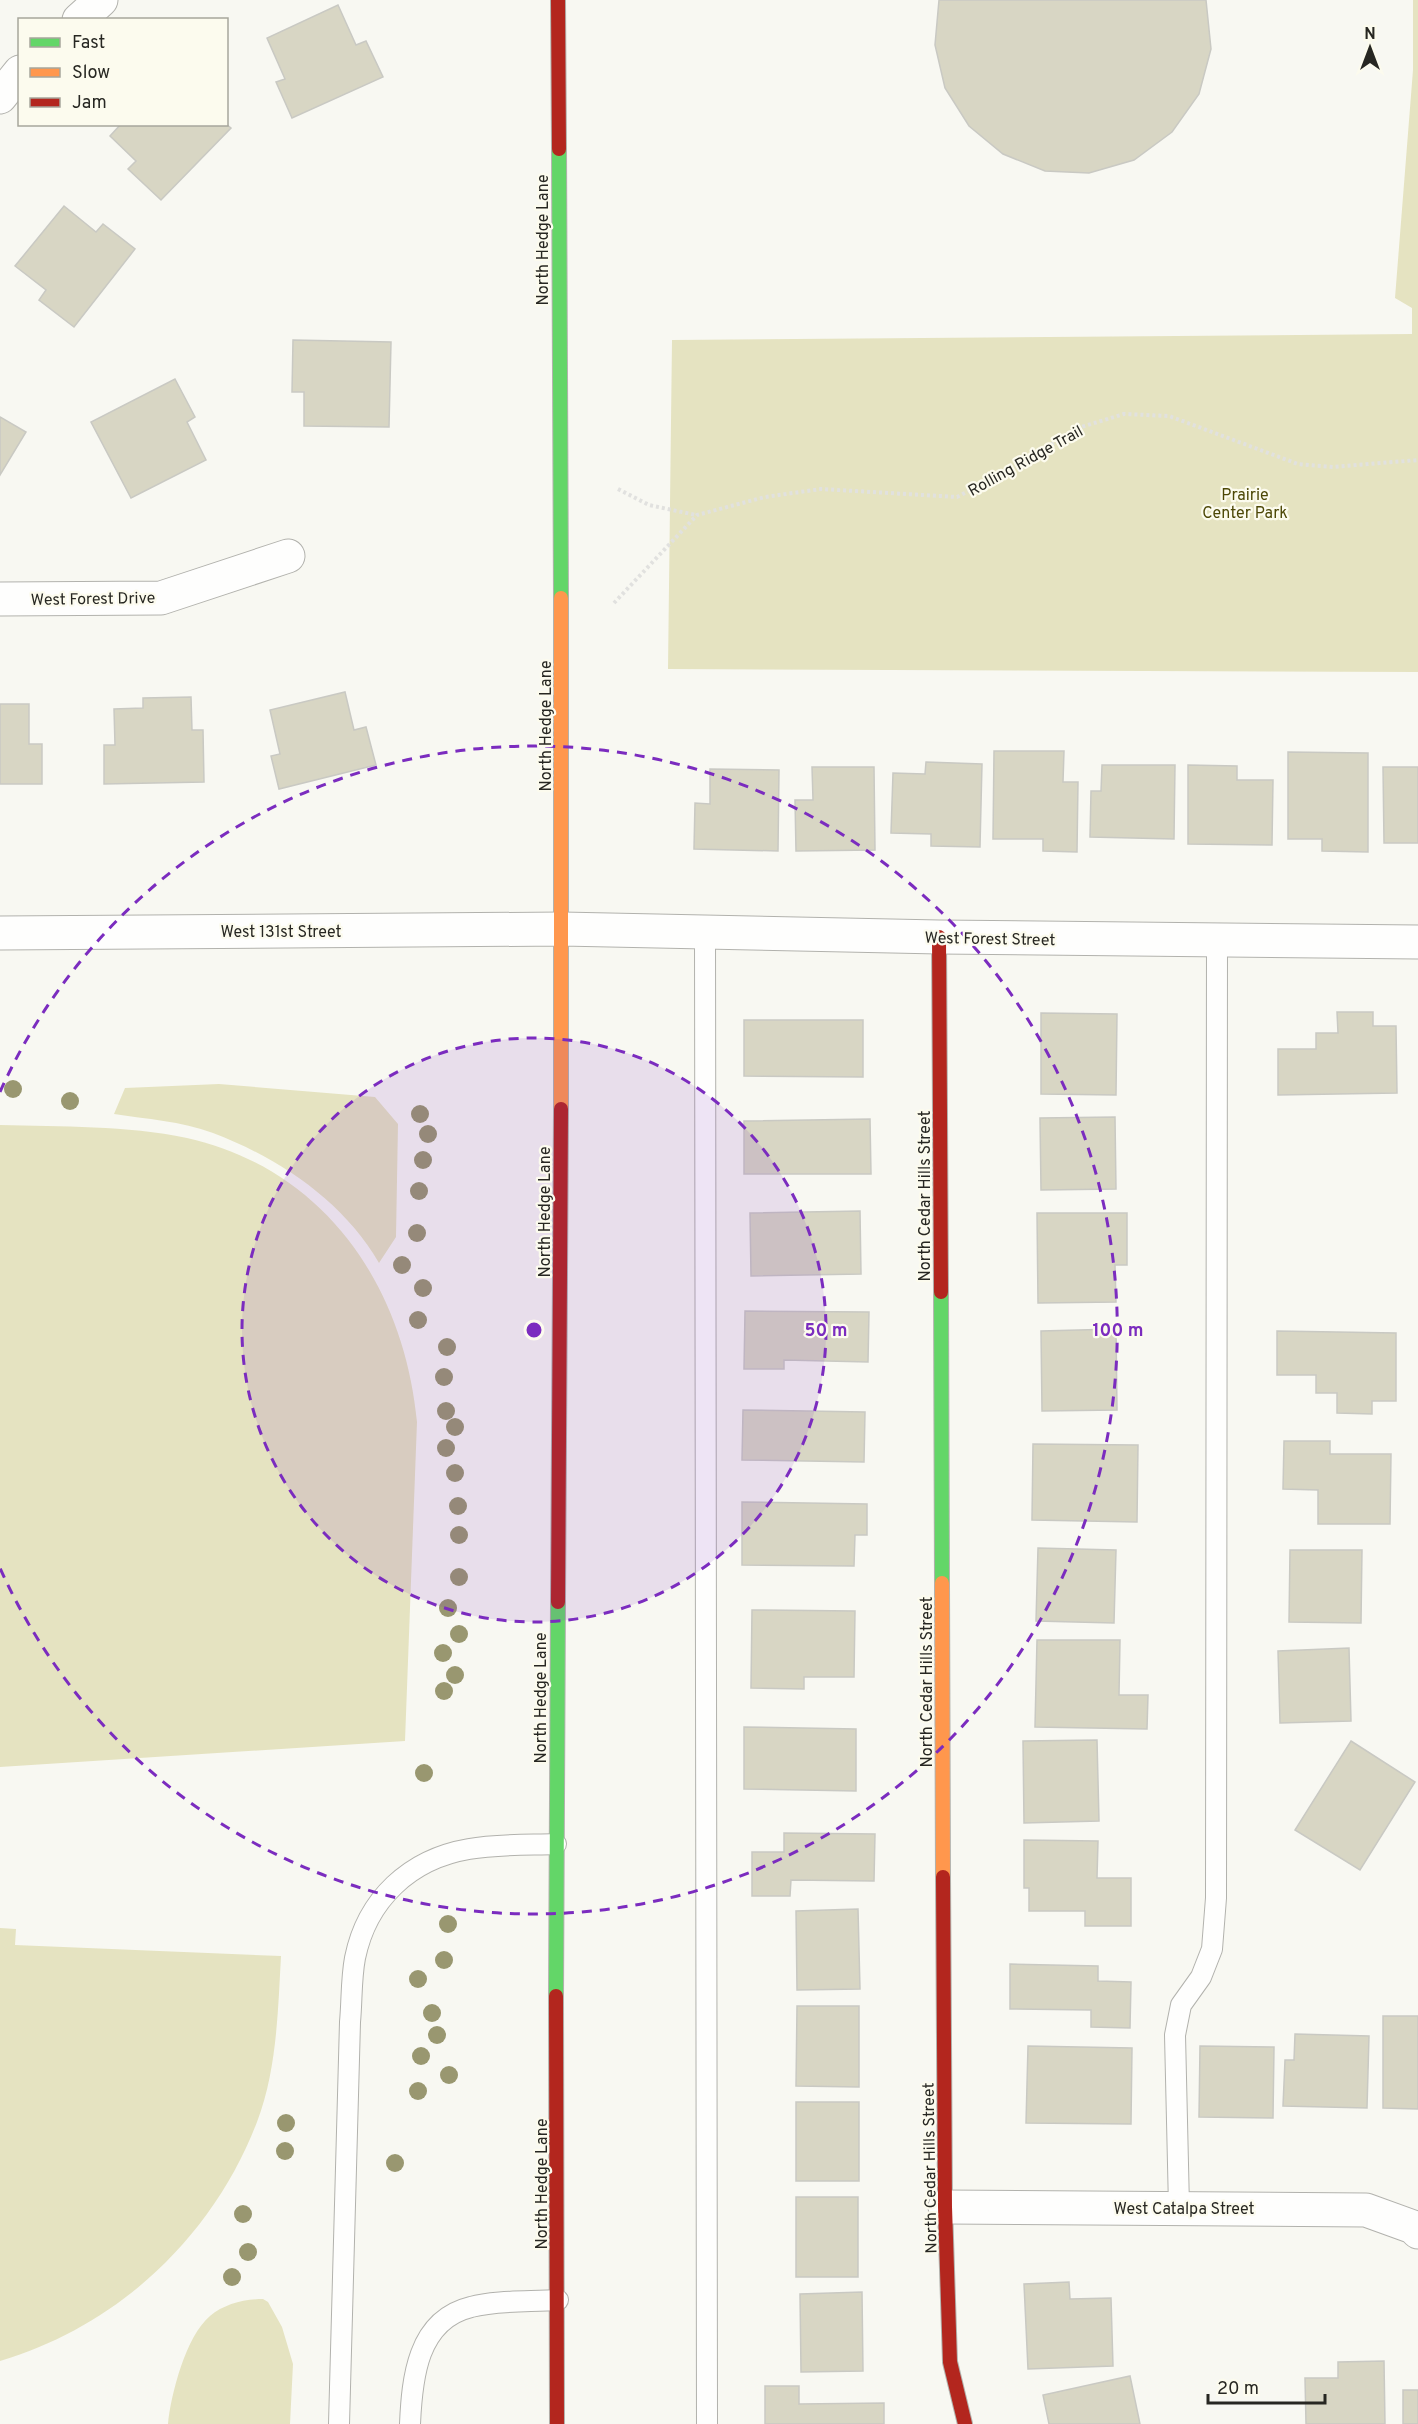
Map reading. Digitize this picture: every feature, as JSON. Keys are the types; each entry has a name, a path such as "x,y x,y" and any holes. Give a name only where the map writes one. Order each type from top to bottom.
{"street":[{"path":"81,18 101,0"},
{"name":"North Hedge Lane","path":"557,2424 556,1844 562,929 558,0"},
{"path":"0,97 18,74"},
{"name":"West Forest Drive","path":"0,599 161,598 288,556"},
{"name":"West Forest Street","path":"562,929 939,937 1418,942"},
{"name":"West 131st Street","path":"0,933 562,929"},
{"name":"North Cedar Hills Street","path":"939,937 945,2207 950,2362 965,2424"},
{"name":"West Catalpa Street","path":"945,2207 1366,2210 1413,2227 1418,2232"}],"lane":[{"path":"705,933 707,2424"},
{"path":"1179,2207 1175,2035 1181,2005 1201,1977 1212,1949 1216,1898 1217,940"},
{"path":"339,2424 350,2022 354,1960 362,1929 380,1898 400,1877 425,1863 470,1848 556,1844"},
{"path":"410,2424 416,2362 426,2342 446,2320 470,2307 558,2300"}],"path":[{"name":"Rolling Ridge Trail","path":"618,489 649,505 697,515 765,496 821,489 957,497 1013,468 1078,429 1124,414 1169,416 1298,464 1333,467 1418,460"},
{"path":"614,603 697,515"}],"green space":[{"name":"Prairie Center Park","path":"1413,0 1418,0 1418,672 668,669 672,340 1412,334 1412,308 1395,298 1413,70"},
{"path":"219,1084 375,1097 398,1124 396,1237 379,1263 347,1220 328,1201 307,1184 262,1155 201,1129 114,1114 125,1088"},
{"path":"0,1125 94,1127 141,1131 187,1138 236,1154 279,1176 317,1206 349,1241 375,1281 395,1325 409,1372 417,1422 405,1741 0,1767"},
{"path":"0,1928 16,1929 15,1945 281,1956 273,2061 264,2102 238,2164 215,2203 187,2239 156,2272 122,2300 84,2325 43,2345 0,2361"},
{"path":"263,2299 268,2302 282,2327 293,2364 290,2424 168,2424 172,2397 181,2366 201,2325 210,2316 228,2305"}],"building":[{"path":"939,0 1206,0 1211,49 1199,94 1172,132 1134,160 1089,173 1045,171 1003,154 969,126 945,88 935,45"},
{"path":"338,5 356,45 366,41 383,77 292,118 276,82 285,79 267,38"},
{"path":"119,126 228,126 231,128 161,200 128,169 136,161 110,136"},
{"path":"64,206 96,232 103,224 135,249 74,327 39,300 46,290 15,266"},
{"path":"293,340 391,342 389,427 304,426 304,392 292,392"},
{"path":"175,379 195,417 187,422 206,460 131,498 91,422"},
{"path":"0,417 26,432 0,475"},
{"path":"345,692 354,730 366,727 376,765 279,789 271,756 280,754 270,710"},
{"path":"191,697 192,730 203,730 204,782 104,784 104,745 115,745 114,709 143,708 143,698"},
{"path":"0,704 29,704 29,744 42,744 42,784 0,784"},
{"path":"994,751 1064,751 1063,782 1078,782 1077,852 1043,851 1043,839 993,839"},
{"path":"1288,752 1368,753 1368,852 1322,851 1322,839 1288,839"},
{"path":"926,762 982,764 980,847 931,846 931,834 891,833 893,773 925,774"},
{"path":"1102,765 1175,765 1174,839 1090,837 1091,791 1101,791"},
{"path":"1188,765 1237,766 1237,780 1273,780 1272,845 1188,844"},
{"path":"812,767 874,767 875,850 796,851 795,800 813,800"},
{"path":"1383,767 1418,767 1418,843 1384,843"},
{"path":"710,769 779,770 778,851 694,849 695,803 710,804"},
{"path":"1337,1012 1373,1012 1373,1026 1396,1026 1397,1093 1278,1095 1278,1049 1316,1049 1316,1033 1338,1033"},
{"path":"1041,1013 1117,1014 1116,1095 1041,1094"},
{"path":"744,1020 863,1020 863,1077 744,1076"},
{"path":"1115,1117 1116,1189 1041,1190 1040,1118"},
{"path":"870,1119 871,1174 744,1174 744,1121"},
{"path":"860,1211 861,1274 751,1276 750,1213"},
{"path":"1037,1213 1127,1213 1127,1265 1115,1265 1116,1302 1038,1303"},
{"path":"745,1311 869,1312 868,1362 784,1360 784,1369 744,1369"},
{"path":"1116,1329 1117,1410 1042,1411 1041,1331"},
{"path":"1277,1331 1396,1333 1396,1401 1372,1401 1372,1414 1337,1413 1337,1393 1316,1393 1316,1375 1277,1375"},
{"path":"743,1410 865,1412 864,1462 742,1460"},
{"path":"1284,1441 1330,1441 1330,1454 1391,1454 1390,1524 1318,1524 1318,1490 1283,1489"},
{"path":"1033,1444 1138,1445 1137,1522 1032,1520"},
{"path":"742,1502 867,1504 867,1535 855,1535 854,1566 742,1565"},
{"path":"1038,1548 1116,1550 1114,1623 1036,1621"},
{"path":"1290,1550 1362,1550 1361,1623 1289,1622"},
{"path":"752,1610 855,1611 854,1677 804,1677 804,1689 751,1688"},
{"path":"1037,1640 1120,1640 1119,1695 1148,1695 1147,1729 1035,1727"},
{"path":"1349,1648 1351,1721 1280,1723 1278,1651"},
{"path":"744,1727 856,1729 856,1791 744,1789"},
{"path":"1097,1740 1099,1821 1024,1823 1023,1741"},
{"path":"1351,1741 1415,1782 1360,1870 1295,1830"},
{"path":"784,1833 875,1834 874,1881 791,1880 790,1896 752,1896 752,1852 784,1852"},
{"path":"1024,1840 1098,1841 1097,1878 1131,1878 1131,1926 1085,1926 1085,1911 1029,1911 1029,1888 1024,1888"},
{"path":"858,1909 860,1989 797,1990 796,1911"},
{"path":"1010,1964 1098,1966 1098,1981 1131,1982 1130,2028 1091,2027 1091,2010 1010,2009"},
{"path":"797,2006 859,2006 859,2087 796,2086"},
{"path":"1383,2016 1418,2016 1418,2109 1383,2108"},
{"path":"1295,2034 1369,2036 1367,2108 1283,2106 1285,2060 1294,2060"},
{"path":"1028,2046 1132,2048 1131,2124 1026,2123"},
{"path":"1200,2046 1274,2047 1273,2118 1199,2117"},
{"path":"796,2102 859,2102 859,2181 796,2181"},
{"path":"796,2197 858,2197 858,2277 796,2277"},
{"path":"1069,2282 1070,2299 1111,2298 1113,2366 1028,2369 1024,2284"},
{"path":"862,2292 863,2371 801,2372 800,2294"},
{"path":"1384,2361 1385,2424 1306,2424 1305,2378 1338,2378 1338,2362"},
{"path":"1130,2376 1140,2424 1049,2424 1043,2395"},
{"path":"765,2386 799,2386 799,2404 884,2403 884,2424 765,2424"},
{"path":"1403,2390 1418,2390 1418,2424 1403,2424"}],"traffic: fast":[{"path":"559,149 561,598"},
{"path":"941,1292 942,1583"},
{"path":"556,1996 558,1602"}],"traffic: slow":[{"path":"561,598 561,1109"},
{"path":"942,1583 943,1877"}],"traffic: jam":[{"path":"558,0 559,149"},
{"path":"939,937 941,1292"},
{"path":"558,1602 561,1109"},
{"path":"943,1877 945,2207 950,2362 965,2424"},
{"path":"556,1996 557,2424"}]}
